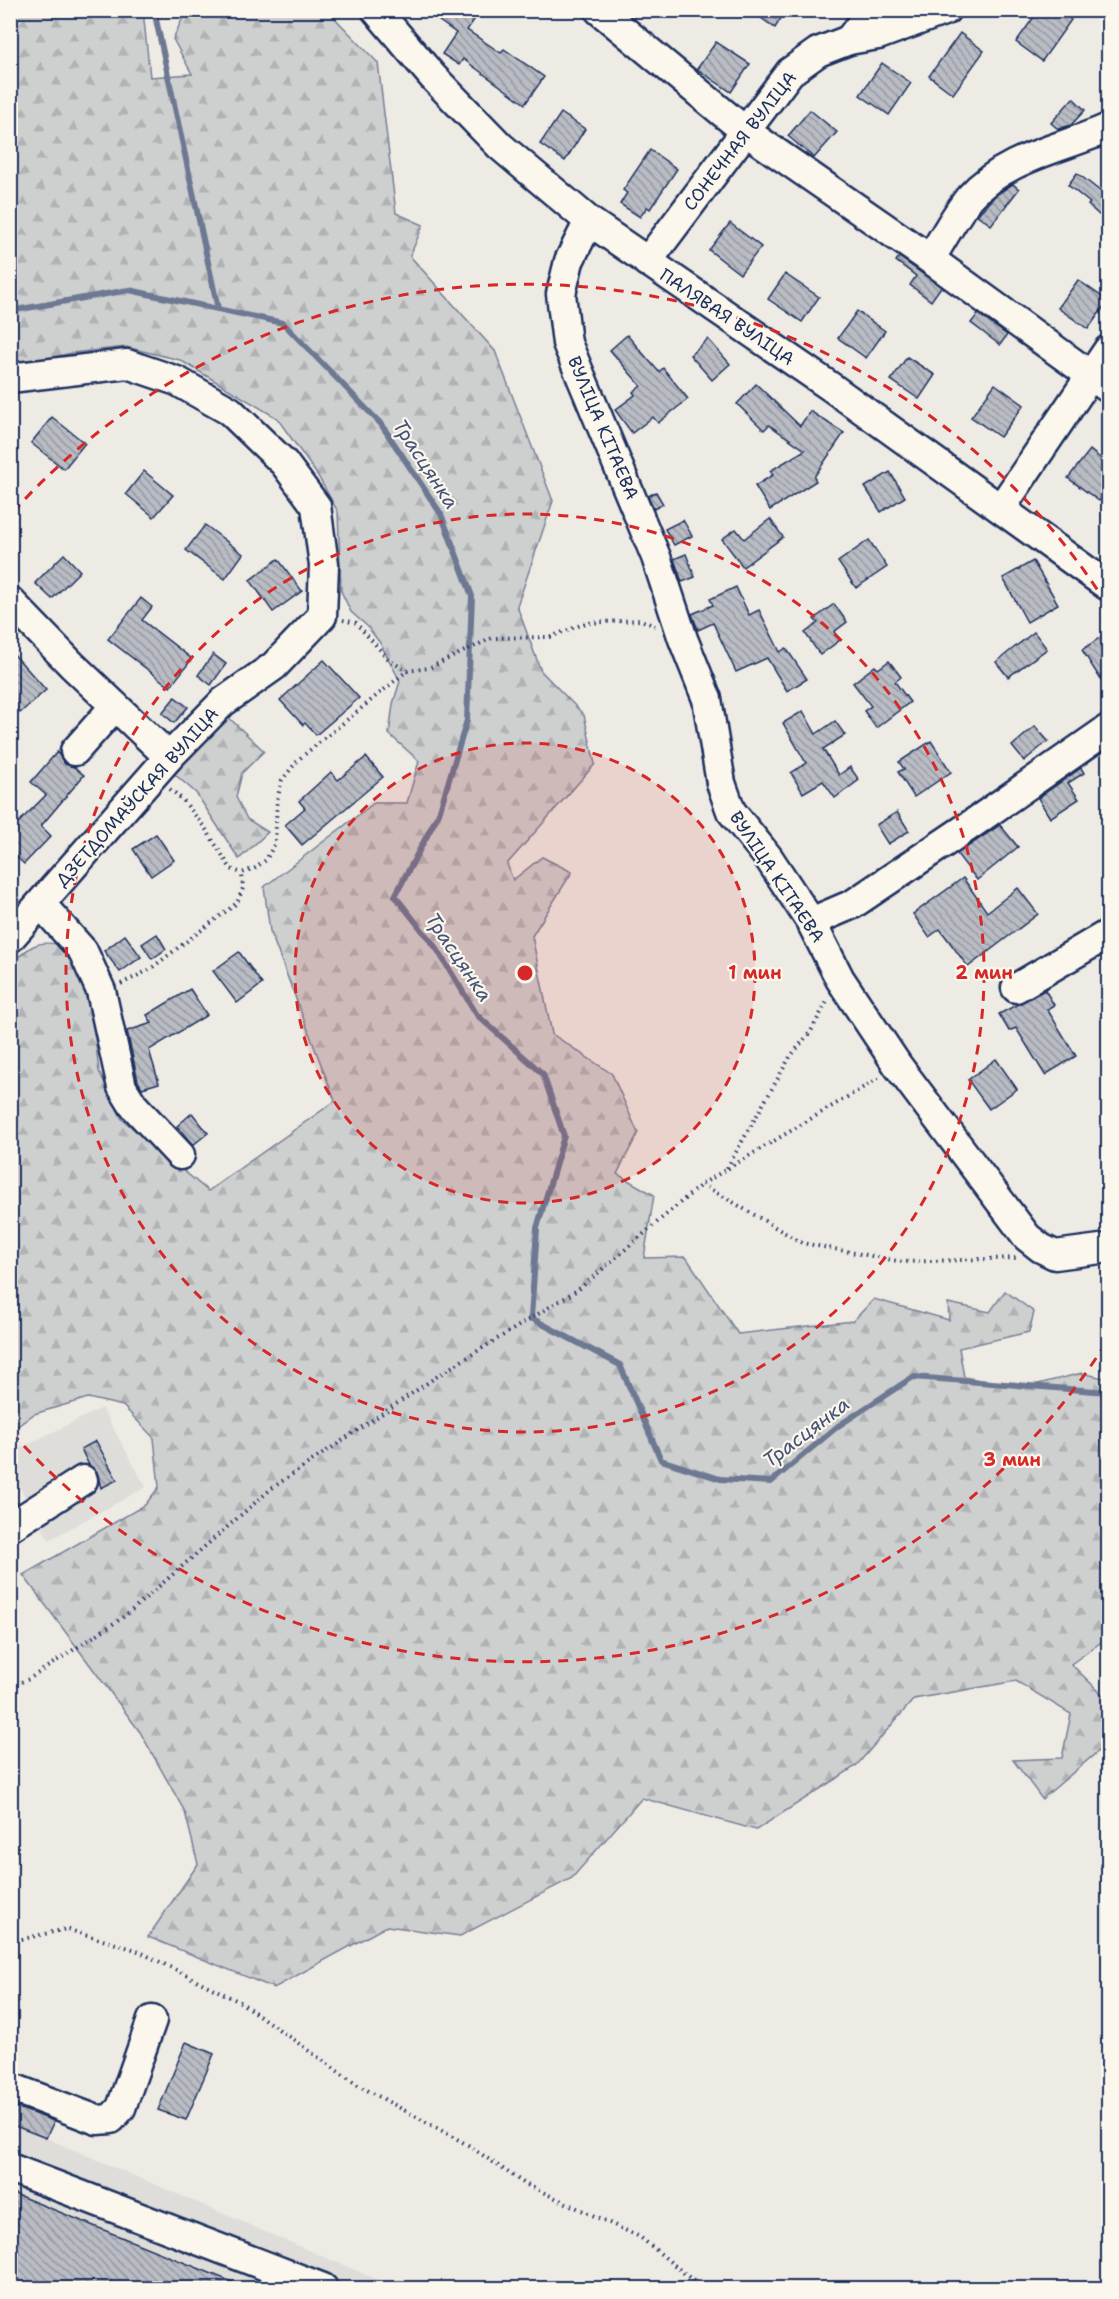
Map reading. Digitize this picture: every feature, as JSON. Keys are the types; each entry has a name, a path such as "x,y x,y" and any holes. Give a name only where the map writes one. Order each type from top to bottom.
{"street":[{"name":"ПАЛЯВАЯ ВУЛІЦА","path":"376,10 433,77 500,146 589,221 831,387 1108,586"},
{"path":"598,10 745,131 930,259 1100,383"},
{"path":"849,40 872,10"},
{"name":"СОНЕЧНАЯ ВУЛІЦА","path":"647,262 790,72 818,52 849,40 878,35 946,10"},
{"path":"930,259 970,198 992,177 1017,162 1108,128"},
{"name":"ВУЛІЦА КІТАЕВА","path":"589,221 569,261 561,294 567,343 656,557 683,639 707,699 721,783 732,811 768,856 811,922 840,979 898,1066 1028,1237 1041,1248 1055,1255"},
{"path":"1001,508 1100,383 1108,350"},
{"path":"10,378 127,364 177,381 230,411 284,463 315,506 324,565 322,616"},
{"path":"11,602 115,706 161,766"},
{"name":"ДЗЕТДОМАЎСКАЯ ВУЛІЦА","path":"10,938 161,766 223,702 274,666 322,616"},
{"path":"75,751 115,706"},
{"path":"811,922 853,904 1108,729"},
{"path":"41,904 83,951 101,991 122,1087 133,1105 180,1155"},
{"path":"1016,988 1108,934"},
{"path":"1055,1255 1108,1248"},
{"path":"10,1527 83,1480"},
{"path":"10,2087 97,2120 111,2119 121,2108 152,2020"},
{"path":"10,2168 323,2289"}],"path":[{"path":"322,616 356,623 389,660 407,671"},
{"path":"161,766 231,869 242,873 266,860 275,843 277,800 282,780 299,759 407,671 429,668 492,638 550,637 586,623 640,620 683,639"},
{"path":"101,991 149,970 237,903 243,888 242,873"},
{"path":"727,1169 790,1057 811,1031 840,979"},
{"path":"10,1686 28,1679 124,1616 272,1488 445,1371 579,1289 702,1184 898,1066"},
{"path":"702,1184 802,1243 903,1262 968,1261 1055,1255"},
{"path":"10,1942 66,1929 136,1950 240,2002 356,2084 468,2145 525,2184 640,2237 690,2278 711,2289"}],"shaded area":[{"path":"102,1408 146,1487 49,1540 11,1471 10,1453"},
{"path":"10,2124 46,2138 397,2288 11,2288"}],"green space":[{"path":"11,11 143,11 150,77 192,74 173,39 186,11 328,11 378,63 396,213 423,225 410,256 495,351 553,501 517,606 541,671 584,715 595,764 507,864 513,880 542,857 572,872 532,936 552,1034 612,1074 638,1133 617,1174 654,1195 644,1258 686,1257 738,1334 853,1321 874,1299 949,1320 948,1303 990,1312 1005,1291 1034,1312 1029,1332 959,1348 964,1377 1022,1388 1082,1373 1108,1379 1108,1637 1071,1664 1108,1700 1103,1747 1042,1799 1013,1760 1062,1758 1071,1714 1016,1681 914,1699 856,1766 756,1830 642,1798 572,1878 460,1936 387,1926 274,1988 148,1937 198,1864 185,1812 140,1732 23,1575 145,1505 159,1487 154,1438 123,1406 88,1398 34,1414 11,1431 11,964 23,953 39,944 62,945 77,966 93,1021 99,1071 122,1119 208,1191 335,1101 270,931 264,887 374,803 407,803 419,761 389,734 393,704 400,681 380,643 367,626 351,612 341,591 338,512 318,476 277,418 180,360 126,347 72,353 11,367"},
{"path":"226,715 264,751 242,773 236,797 247,819 268,832 239,859 196,793 172,772"}],"building":[{"path":"424,10 481,10 467,30 501,53 504,49 544,77 525,104 463,59 459,65 442,54 456,33"},
{"path":"750,10 786,10 775,28"},
{"path":"1039,10 1058,10 1071,20 1042,61 1016,42"},
{"path":"960,33 984,51 953,94 929,76"},
{"path":"716,42 750,64 731,92 697,69"},
{"path":"882,63 911,83 889,115 860,95"},
{"path":"1073,98 1085,110 1071,125 1058,129 1051,123"},
{"path":"810,110 837,132 814,158 788,136"},
{"path":"561,113 585,129 565,161 540,144"},
{"path":"650,150 677,169 650,209 647,207 640,217 620,204 627,193 623,190"},
{"path":"1077,173 1100,191 1108,181 1108,223 1088,205 1090,203 1068,185"},
{"path":"1013,184 1019,189 991,225 977,215 995,196"},
{"path":"730,223 761,247 740,274 709,250"},
{"path":"899,257 941,287 931,301 910,285 916,276 896,261"},
{"path":"785,274 819,297 802,322 768,299"},
{"path":"1078,280 1108,301 1088,329 1058,308"},
{"path":"857,311 885,331 866,358 838,338"},
{"path":"978,314 1007,335 1000,345 971,323"},
{"path":"627,335 659,372 663,368 688,399 658,423 653,417 632,433 615,410 635,395 633,392 641,386 610,350"},
{"path":"708,339 730,364 712,380 690,355"},
{"path":"907,357 935,375 919,399 891,380"},
{"path":"756,384 800,426 810,411 844,433 814,477 816,481 770,510 755,486 773,475 770,471 805,450 769,425 764,430 737,404"},
{"path":"995,384 1024,405 1000,437 971,417"},
{"path":"52,417 85,443 64,469 31,443"},
{"path":"1090,450 1108,464 1108,489 1099,501 1068,478"},
{"path":"144,471 173,495 154,517 126,494"},
{"path":"890,472 905,497 881,512 865,487"},
{"path":"656,492 663,504 654,509 648,496"},
{"path":"770,519 783,537 743,567 722,539 736,529 744,539"},
{"path":"683,520 692,536 674,545 665,529"},
{"path":"205,525 243,554 225,579 186,550"},
{"path":"869,540 887,567 856,588 838,562"},
{"path":"64,554 80,571 52,599 35,583"},
{"path":"686,554 695,577 682,582 674,559"},
{"path":"278,559 302,591 273,612 250,580"},
{"path":"1033,561 1058,604 1027,622 1003,578"},
{"path":"736,587 749,615 759,610 780,652 786,648 807,679 787,691 767,658 736,672 713,623 698,630 692,614 713,605 710,599"},
{"path":"141,598 152,607 142,620 192,659 170,687 108,639"},
{"path":"834,604 847,622 834,632 840,640 820,655 805,633 818,623 814,619"},
{"path":"1034,632 1047,649 1008,677 996,662"},
{"path":"1108,632 1108,691 1082,650"},
{"path":"10,650 46,690 20,713 10,701"},
{"path":"213,654 226,664 211,685 198,675"},
{"path":"324,660 359,698 316,735 305,723 303,725 280,700"},
{"path":"889,661 901,677 895,682 910,702 876,728 864,711 871,706 853,683 875,666 878,669"},
{"path":"175,697 188,707 174,723 162,713"},
{"path":"803,711 816,734 835,721 845,735 823,749 839,775 850,767 859,780 835,798 823,781 803,793 791,773 806,763 783,723"},
{"path":"1035,726 1048,741 1024,761 1012,746"},
{"path":"931,741 951,772 914,797 898,772 904,769 899,762"},
{"path":"57,752 65,764 74,767 84,775 41,826 51,836 24,864 10,851 10,831 46,795 31,782"},
{"path":"366,757 383,777 302,845 285,825 305,808 299,801 331,772 338,780"},
{"path":"1081,768 1084,773 1068,783 1079,799 1050,818 1038,798"},
{"path":"897,812 909,831 888,844 876,825"},
{"path":"1000,825 1018,847 977,880 957,854"},
{"path":"156,834 174,860 151,876 133,849"},
{"path":"963,878 987,912 1018,888 1038,914 968,967 940,929 929,937 913,914"},
{"path":"157,934 166,949 152,959 142,944"},
{"path":"125,935 141,957 120,972 104,951"},
{"path":"239,952 262,984 237,1003 213,971"},
{"path":"190,989 207,1015 149,1050 159,1083 142,1088 138,1081 127,1031 152,1023 147,1015"},
{"path":"1045,990 1054,1005 1047,1009 1076,1056 1045,1075 1016,1028 1009,1031 999,1014"},
{"path":"996,1059 1017,1089 989,1109 968,1080"},
{"path":"192,1113 208,1133 193,1145 177,1126"},
{"path":"96,1441 117,1480 101,1488 97,1472 89,1465 81,1449"},
{"path":"186,2042 214,2054 186,2120 158,2110"},
{"path":"10,2105 54,2121 46,2138 10,2124"},
{"path":"10,2192 247,2288 10,2289"}],"waterway":[{"path":"154,10 218,309"},
{"name":"Трасцянка","path":"10,311 129,290 283,323 381,424 441,514 472,596 467,720 439,813 395,896 437,949 477,1015 543,1074 564,1136 537,1228 531,1318 620,1365 661,1460 720,1479 771,1482 838,1426 913,1377 1108,1392"}]}
